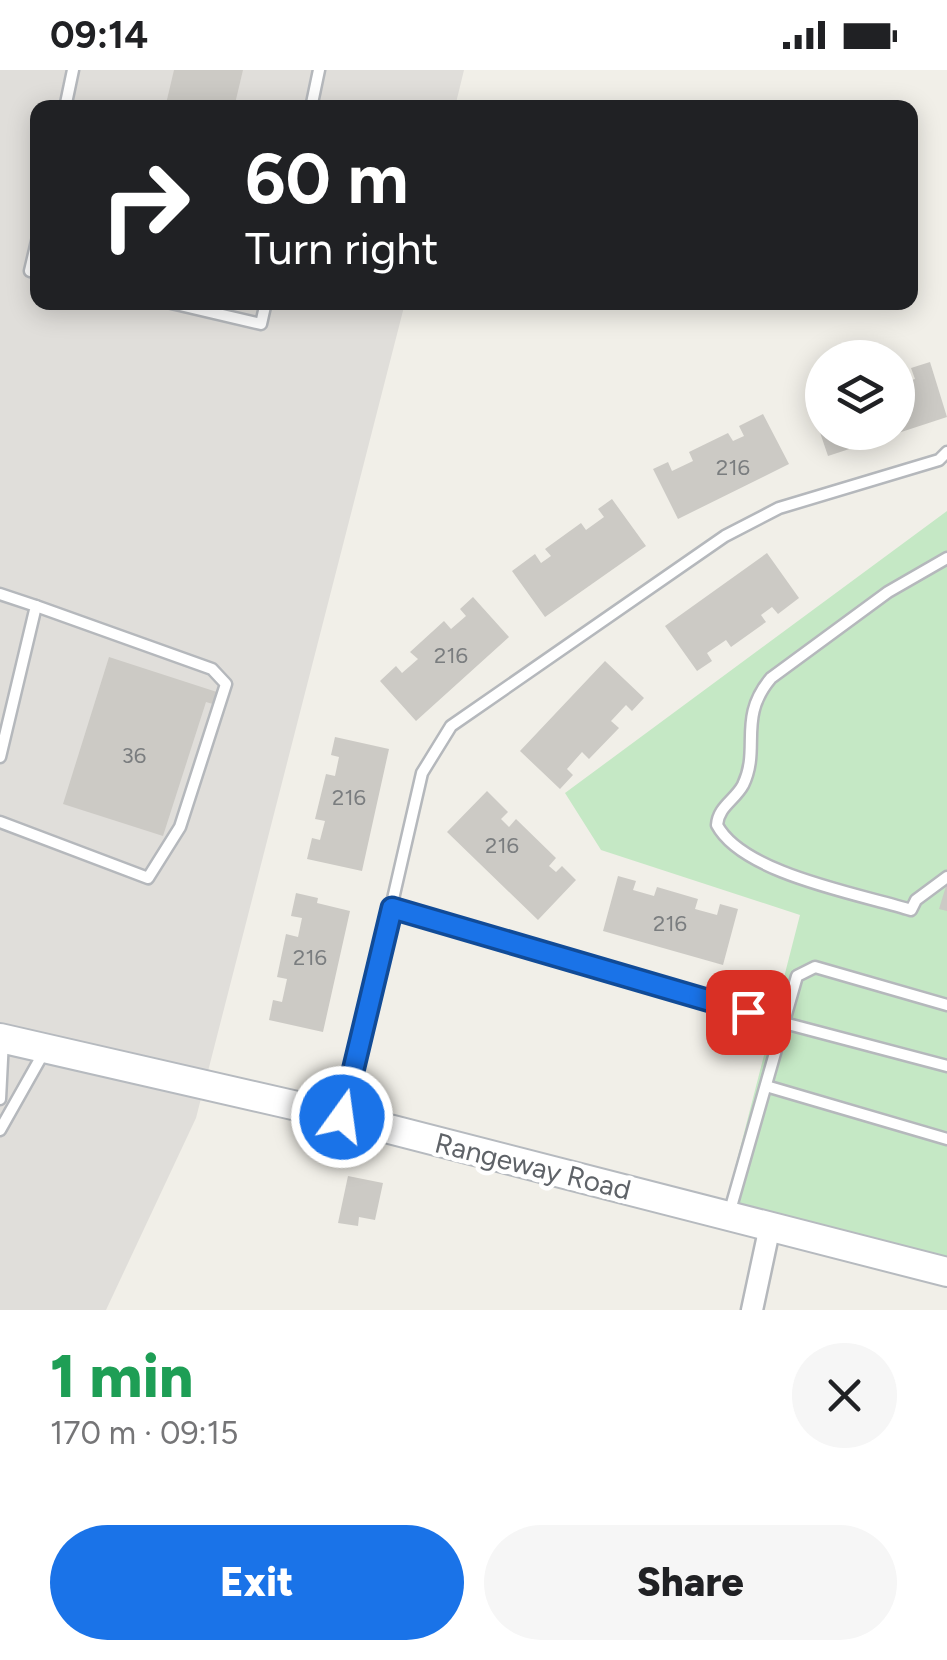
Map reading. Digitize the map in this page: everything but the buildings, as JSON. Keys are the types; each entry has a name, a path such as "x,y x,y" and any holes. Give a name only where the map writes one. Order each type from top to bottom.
{"street":[{"name":"Rangeway Road","path":"2,1039 342,1117 947,1272"},
{"path":"752,1310 770,1226"}],"lane":[{"path":"67,100 73,70"},
{"path":"313,100 319,70"},
{"path":"202,310 262,324 265,310"},
{"path":"342,1117 422,773 450,726 725,536 779,508 939,460 947,452"},
{"path":"947,558 888,592 784,668 760,691 750,718 742,788 717,816 716,824 730,843 766,864 911,910 916,900 947,876"},
{"path":"0,594 212,669 226,684 180,827 148,878 0,822"},
{"path":"0,757 36,606"},
{"path":"392,908 784,1023 947,1066"},
{"path":"728,1216 798,976 815,967 947,1004"},
{"path":"0,1100 2,1039"},
{"path":"0,1130 47,1048"},
{"path":"766,1086 947,1139"}],"shaded area":[{"path":"0,70 464,70 457,100 30,100 30,310 403,310 196,1118 106,1310 0,1310"}],"green space":[{"path":"947,511 947,1261 725,1207 800,915 601,850 565,793"}],"route":[{"path":"342,1117 392,908 748,1012"}]}
